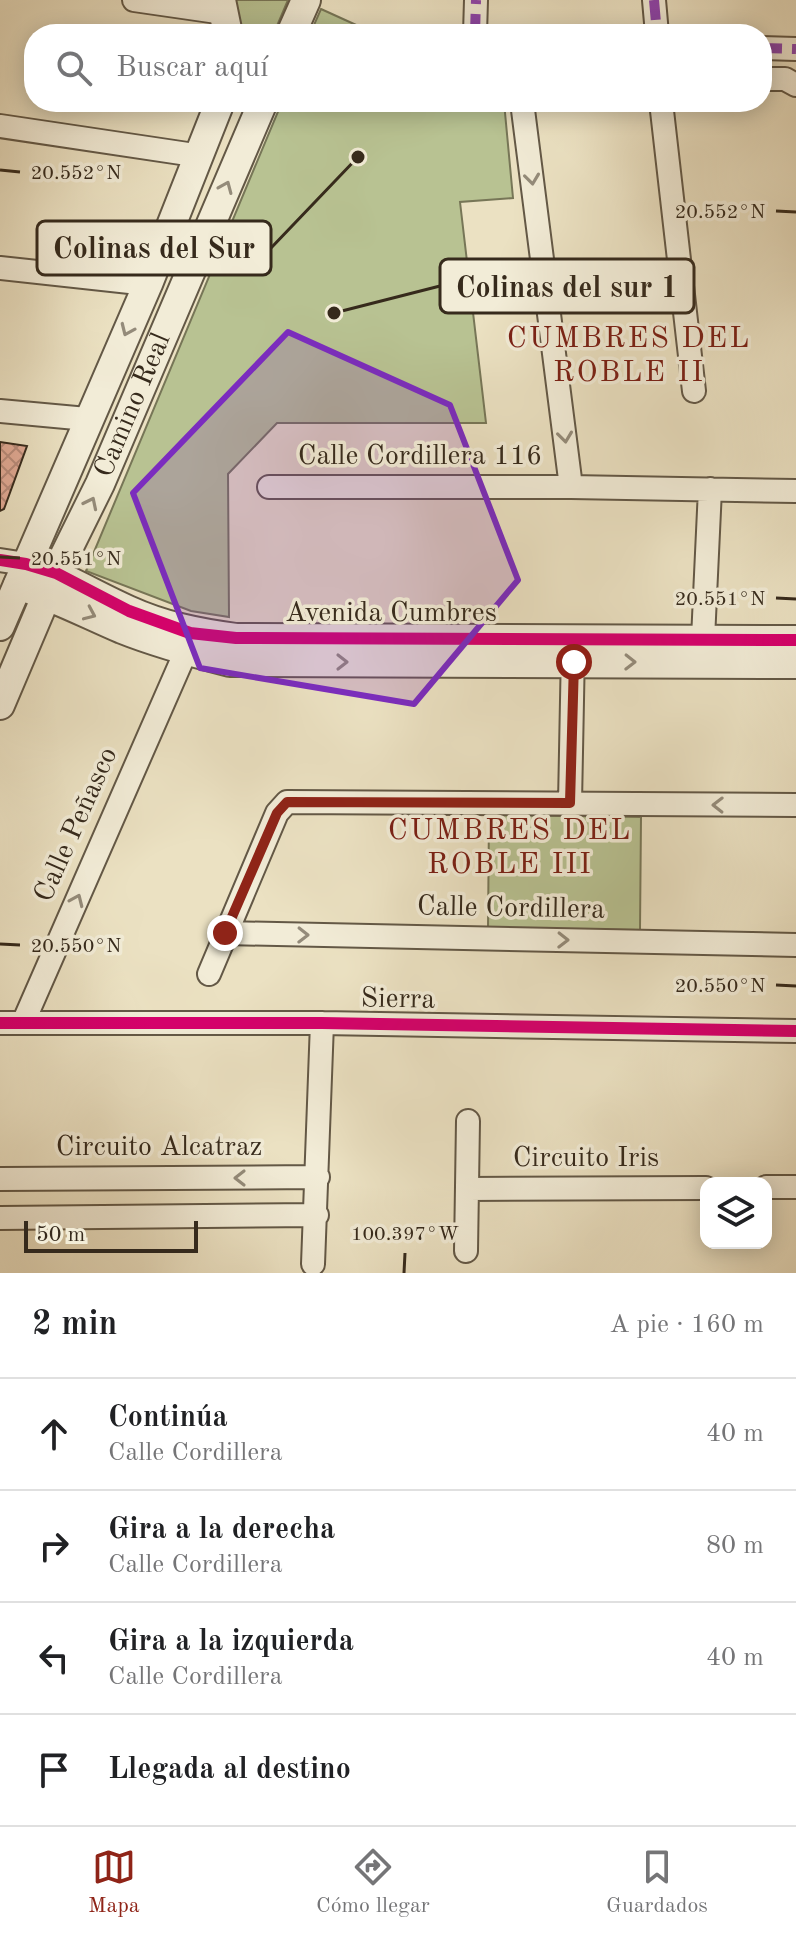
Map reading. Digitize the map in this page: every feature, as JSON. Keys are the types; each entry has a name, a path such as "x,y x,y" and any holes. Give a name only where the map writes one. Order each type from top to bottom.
{"street":[{"path":"134,0 224,16"},
{"path":"295,24 306,0"},
{"path":"475,24 476,0"},
{"path":"654,0 656,24"},
{"path":"772,48 796,49"},
{"path":"772,79 785,79 796,85"},
{"name":"Camino Real","path":"0,626 11,573 87,419 148,284 216,112"},
{"name":"Camino Real","path":"0,705 52,584 100,484 259,112"},
{"name":"Calle Cordillera 116","path":"523,112 571,487"},
{"path":"662,112 694,391"},
{"path":"0,126 201,156"},
{"path":"0,268 148,284"},
{"path":"0,411 87,419"},
{"name":"Calle Cordillera 116","path":"269,487 796,491"},
{"path":"703,639 710,489"},
{"name":"Avenida Cumbres","path":"11,573 52,584 190,633 236,638 574,650 796,664"},
{"name":"Avenida Cumbres","path":"52,584 123,629 186,651 230,662 574,650 703,639 796,640"},
{"path":"570,803 574,650"},
{"name":"Calle Peñasco","path":"23,1023 186,651"},
{"path":"209,974 277,813 287,802 796,805"},
{"name":"Calle Cordillera","path":"225,933 796,945"},
{"name":"Sierra","path":"0,1023 322,1023 796,1031"},
{"path":"313,1264 322,1023"},
{"path":"466,1251 468,1121"},
{"name":"Circuito Alcatraz","path":"0,1179 318,1177"},
{"path":"772,1187 796,1187"},
{"name":"Circuito Iris","path":"467,1189 700,1188"},
{"path":"0,1218 317,1215"}],"highlighted area":[{"path":"288,332 450,405 518,580 414,704 200,668 133,493"}],"green space":[{"path":"230,0 288,0 278,24 236,24"},
{"path":"321,9 354,24 314,24"},
{"path":"278,112 505,112 513,198 460,202 486,423 277,423 228,474 229,617 191,611 86,571"},
{"path":"489,815 641,817 640,930 488,929"}],"building":[{"path":"0,442 27,446 4,509 0,511"}],"marked path":[{"path":"475,24 476,0"},
{"path":"654,0 656,24"},
{"path":"772,48 796,49"}],"cycle path":[{"path":"0,560 56,573 129,611 190,633 236,638 796,640"},
{"path":"0,1023 322,1023 796,1031"}],"place":[{"name":"Colinas del Sur","path":"358,157"},
{"name":"Colinas del sur 1","path":"334,313"}],"district":[{"name":"CUMBRES DEL ROBLE II","path":"629,356"},
{"name":"CUMBRES DEL ROBLE III","path":"510,848"}],"route":[{"path":"225,933 277,813 287,802 570,803 574,662"}]}
